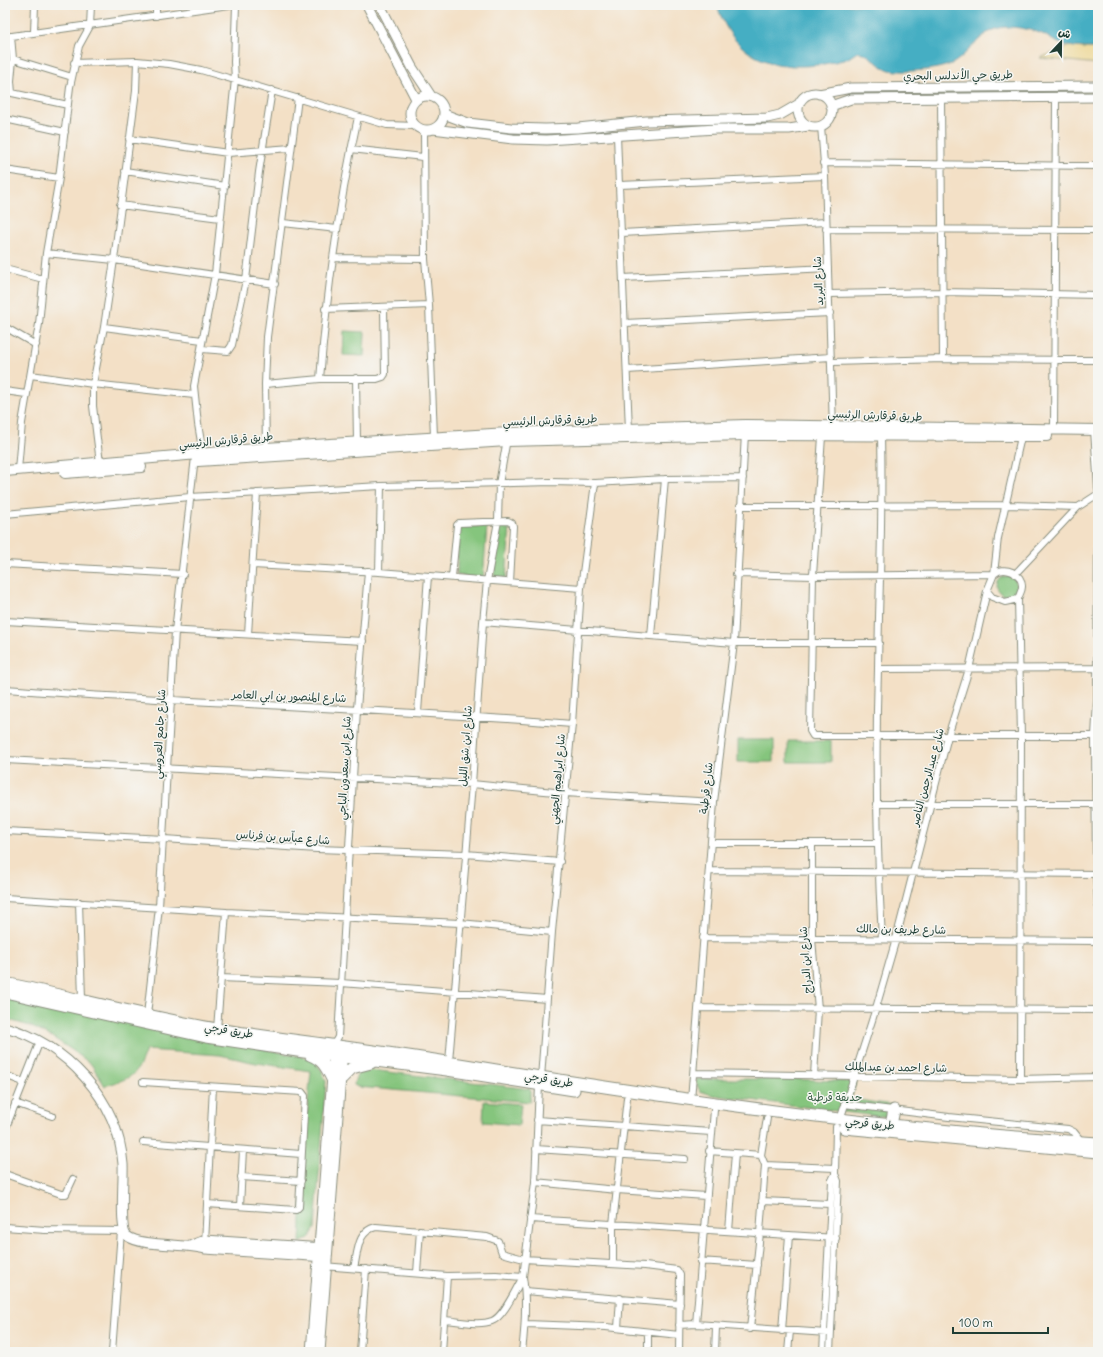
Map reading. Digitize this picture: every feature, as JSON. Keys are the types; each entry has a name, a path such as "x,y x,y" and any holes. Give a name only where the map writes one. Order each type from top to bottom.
{"highway":[{"name":"طريق قرجي","path":"5,983 82,999 147,1015 217,1028 338,1043 450,1062 627,1098 767,1118 891,1125 1082,1142 1098,1142"},
{"name":"طريق قرجي","path":"5,992 206,1037 338,1057 382,1061 691,1101 838,1123 890,1133 1098,1152"},
{"path":"304,1052 321,1060 337,1078 356,1066 382,1061"},
{"path":"891,1125 894,1110"}],"main road":[{"name":"طريق قرقارش الرئيسي","path":"5,471 100,463 630,430 1054,430 1096,432"},
{"name":"طريق قرقارش الرئيسي","path":"5,477 102,470 266,448 434,437 508,437 745,430 822,436 833,430 881,436 1022,437 1096,432"}],"street":[{"path":"34,32 35,5"},
{"path":"18,470 26,394 36,345 46,253 59,178 74,64 79,46 90,26 91,5"},
{"path":"156,5 156,16"},
{"path":"68,105 12,93 11,81 13,59 8,36 90,26 229,5"},
{"name":"شارع جامع العروسي","path":"147,1015 160,907 175,631 183,574 190,497 198,457 194,395 195,381 215,274 236,79 234,62 236,5"},
{"path":"367,5 416,99"},
{"path":"380,5 412,67 431,96 442,105 444,114 442,121 424,128 412,122 410,111 416,99 421,96 431,96"},
{"path":"13,59 72,78"},
{"path":"74,64 137,61 169,64 236,79 358,117 394,126 530,140 564,140 716,129 821,126 830,118 831,106 827,98 819,94 807,95 799,104 780,115 766,118 640,121 561,129 517,128 474,124 461,121 444,114"},
{"path":"100,463 93,406 93,384 104,327 114,260 136,91 137,61"},
{"name":"طريق حي الأندلس البحري","path":"819,94 851,88 1098,86"},
{"path":"202,349 226,351 231,348 246,280 262,151 272,90"},
{"path":"1054,430 1056,96"},
{"name":"طريق حي الأندلس البحري","path":"831,106 851,99 1056,96 1098,97"},
{"path":"266,448 264,384 267,337 283,223 298,98"},
{"path":"941,98 943,358"},
{"path":"799,104 799,117 808,126"},
{"path":"320,379 325,309 334,258 337,230 358,117"},
{"path":"5,119 65,132"},
{"name":"شارع البريد","path":"821,126 830,313 833,430"},
{"path":"424,128 423,157 425,259 429,305 434,437"},
{"path":"617,136 630,430"},
{"path":"129,139 228,153 291,148"},
{"path":"351,149 423,157"},
{"path":"823,163 1098,166"},
{"path":"5,182 6,170 59,178"},
{"path":"125,171 224,186"},
{"path":"620,185 824,176"},
{"path":"120,205 220,218"},
{"path":"283,223 337,230"},
{"path":"622,233 826,225 1098,230"},
{"path":"46,253 114,260 275,284"},
{"path":"334,258 425,259"},
{"path":"623,278 828,268"},
{"path":"5,269 43,278"},
{"path":"829,294 942,292 1098,295"},
{"path":"325,309 384,308 429,305"},
{"path":"264,384 320,379 377,379 384,376 384,308"},
{"path":"625,323 830,313"},
{"path":"5,327 36,345"},
{"path":"104,327 202,340"},
{"path":"627,370 831,359 1055,358 1098,360"},
{"path":"30,375 93,384 194,395"},
{"path":"356,378 356,442"},
{"path":"5,391 26,394"},
{"name":"شارع قرطبة","path":"691,1101 695,1073 703,938 714,802 734,643 736,574 745,430"},
{"path":"1096,432 1098,489"},
{"path":"822,436 813,576 811,734 815,737 1097,736"},
{"path":"881,436 883,505 876,804 882,939"},
{"name":"شارع ابن شق الليل","path":"450,1062 483,622 487,581 498,521 499,484 508,437"},
{"name":"شارع عبدالرحمن الناصر","path":"835,1171 838,1123 876,1008 896,939 948,736 969,669 987,591 994,574 998,538 1022,437"},
{"path":"5,514 190,497 381,486 551,482 595,484 665,479 743,478"},
{"path":"651,636 665,479"},
{"name":"شارع ابراهيم الجهني","path":"522,1352 526,1324 523,1277 524,1259 535,1182 540,1081 552,932 560,862 572,724 581,588 595,484"},
{"path":"379,572 381,486"},
{"path":"248,634 257,493"},
{"path":"1015,574 1078,507 1098,494"},
{"path":"740,506 1007,505 1078,507"},
{"path":"452,577 457,524 461,522 508,521 512,523 513,526 510,582"},
{"path":"1098,525 1098,905"},
{"path":"5,564 183,574"},
{"path":"253,565 368,571 581,588"},
{"path":"736,574 813,576 994,574 998,570 1005,570 1015,574 1022,585 1018,599 1021,736 1020,1079"},
{"name":"شارع ابن سعدون الباجي","path":"338,1043 357,709 368,571"},
{"path":"418,712 428,576"},
{"path":"987,591 992,597 1005,602 1018,599"},
{"path":"5,621 363,641"},
{"path":"483,622 734,643 879,643"},
{"path":"878,669 1019,670 1098,668"},
{"name":"شارع المنصور بن ابي العامر","path":"5,689 306,709 357,709 418,712 572,724"},
{"path":"5,760 472,784 565,793 714,802"},
{"path":"876,804 1097,804"},
{"name":"شارع عباّس بن فرناس","path":"5,831 317,849 466,854 560,862"},
{"name":"شارع ابن الدراج","path":"812,842 812,939 818,1009 814,1076"},
{"path":"711,843 877,843"},
{"path":"709,871 1097,874"},
{"path":"5,898 226,912 460,923 552,932"},
{"path":"79,902 82,999"},
{"path":"217,1028 226,912"},
{"name":"شارع طريف بن مالك","path":"703,938 896,939 1021,942 1098,941"},
{"path":"221,978 341,983 547,999"},
{"path":"699,1008 1098,1010"},
{"path":"5,1027 40,1041 79,1070 96,1091 117,1132 123,1162 122,1231 112,1352"},
{"path":"5,1130 40,1041"},
{"path":"311,1352 322,1257 337,1078 338,1043"},
{"name":"شارع احمد بن عبدالملك","path":"695,1073 1020,1079 1098,1077"},
{"path":"5,1075 23,1082"},
{"path":"143,1082 302,1092 305,1096 301,1154 300,1204 296,1210 207,1204"},
{"path":"205,1245 213,1087"},
{"path":"613,1264 613,1224 627,1098"},
{"path":"15,1103 52,1116"},
{"path":"844,1104 1068,1129 1074,1132 1082,1142"},
{"path":"696,1324 709,1151 714,1110"},
{"path":"750,1329 760,1233 765,1164 760,1155 767,1118"},
{"path":"537,1120 711,1132"},
{"path":"142,1142 301,1154"},
{"path":"536,1149 685,1159"},
{"path":"240,1206 242,1150"},
{"path":"709,1151 760,1155"},
{"path":"729,1231 735,1153"},
{"path":"765,1164 835,1171"},
{"path":"823,1352 830,1204 832,1180 835,1171"},
{"path":"830,1352 838,1181 835,1171"},
{"path":"5,1174 61,1194 66,1194 73,1180"},
{"path":"241,1177 301,1181"},
{"path":"535,1182 617,1190 706,1196"},
{"path":"762,1201 830,1204"},
{"path":"530,1219 836,1238"},
{"path":"5,1227 45,1230 122,1231 127,1236 136,1240 205,1245 322,1257 354,1268 447,1276 496,1275 523,1277 502,1312 495,1319 486,1322 445,1320"},
{"path":"354,1268 360,1240 365,1231 376,1228 420,1230 487,1237 498,1241 502,1253 524,1259 613,1264 679,1270 680,1304 678,1352"},
{"path":"417,1273 420,1230"},
{"path":"782,1331 789,1235"},
{"path":"320,1352 322,1257"},
{"path":"700,1261 757,1265"},
{"path":"360,1352 366,1269"},
{"path":"442,1352 447,1276"},
{"path":"525,1291 680,1304"},
{"path":"618,1328 620,1298"},
{"path":"526,1324 618,1328 648,1333 679,1335"},
{"path":"679,1325 696,1324 716,1327 831,1334"},
{"path":"715,1352 716,1327"},
{"path":"788,1352 790,1331"},
{"path":"648,1333 648,1352"}],"green space":[{"path":"344,331 365,332 364,356 343,355"},
{"path":"487,526 483,580 457,575 458,527"},
{"path":"498,526 510,526 506,578 494,576"},
{"path":"1007,576 1014,579 1017,586 1014,593 1007,596 1000,593 997,586 1000,579"},
{"path":"738,740 774,740 774,762 738,762"},
{"path":"788,741 831,741 831,762 788,762"},
{"path":"5,997 313,1059 322,1071 326,1081 315,1228 310,1237 300,1243 304,1144 311,1071 256,1063 220,1055 146,1050 139,1066 132,1075 121,1081 105,1086 91,1064 72,1050 52,1037 30,1026 5,1019"},
{"path":"363,1069 530,1089 530,1102 358,1087 354,1085 355,1080"},
{"name":"حديقة قرطبة","path":"697,1079 794,1079 856,1082 851,1099 893,1105 891,1118 712,1095 700,1091 696,1083"},
{"path":"484,1101 521,1104 519,1125 483,1122"}],"sand":[{"path":"1070,46 1098,48 1098,64 1040,58"}],"water":[{"path":"717,5 1098,5 1098,48 1068,46 1036,32 1019,28 1003,27 992,30 986,34 955,62 933,69 914,71 890,70 882,66 868,55 859,52 845,59 822,64 802,66 784,65 766,61 750,53 737,42 726,26"}]}
